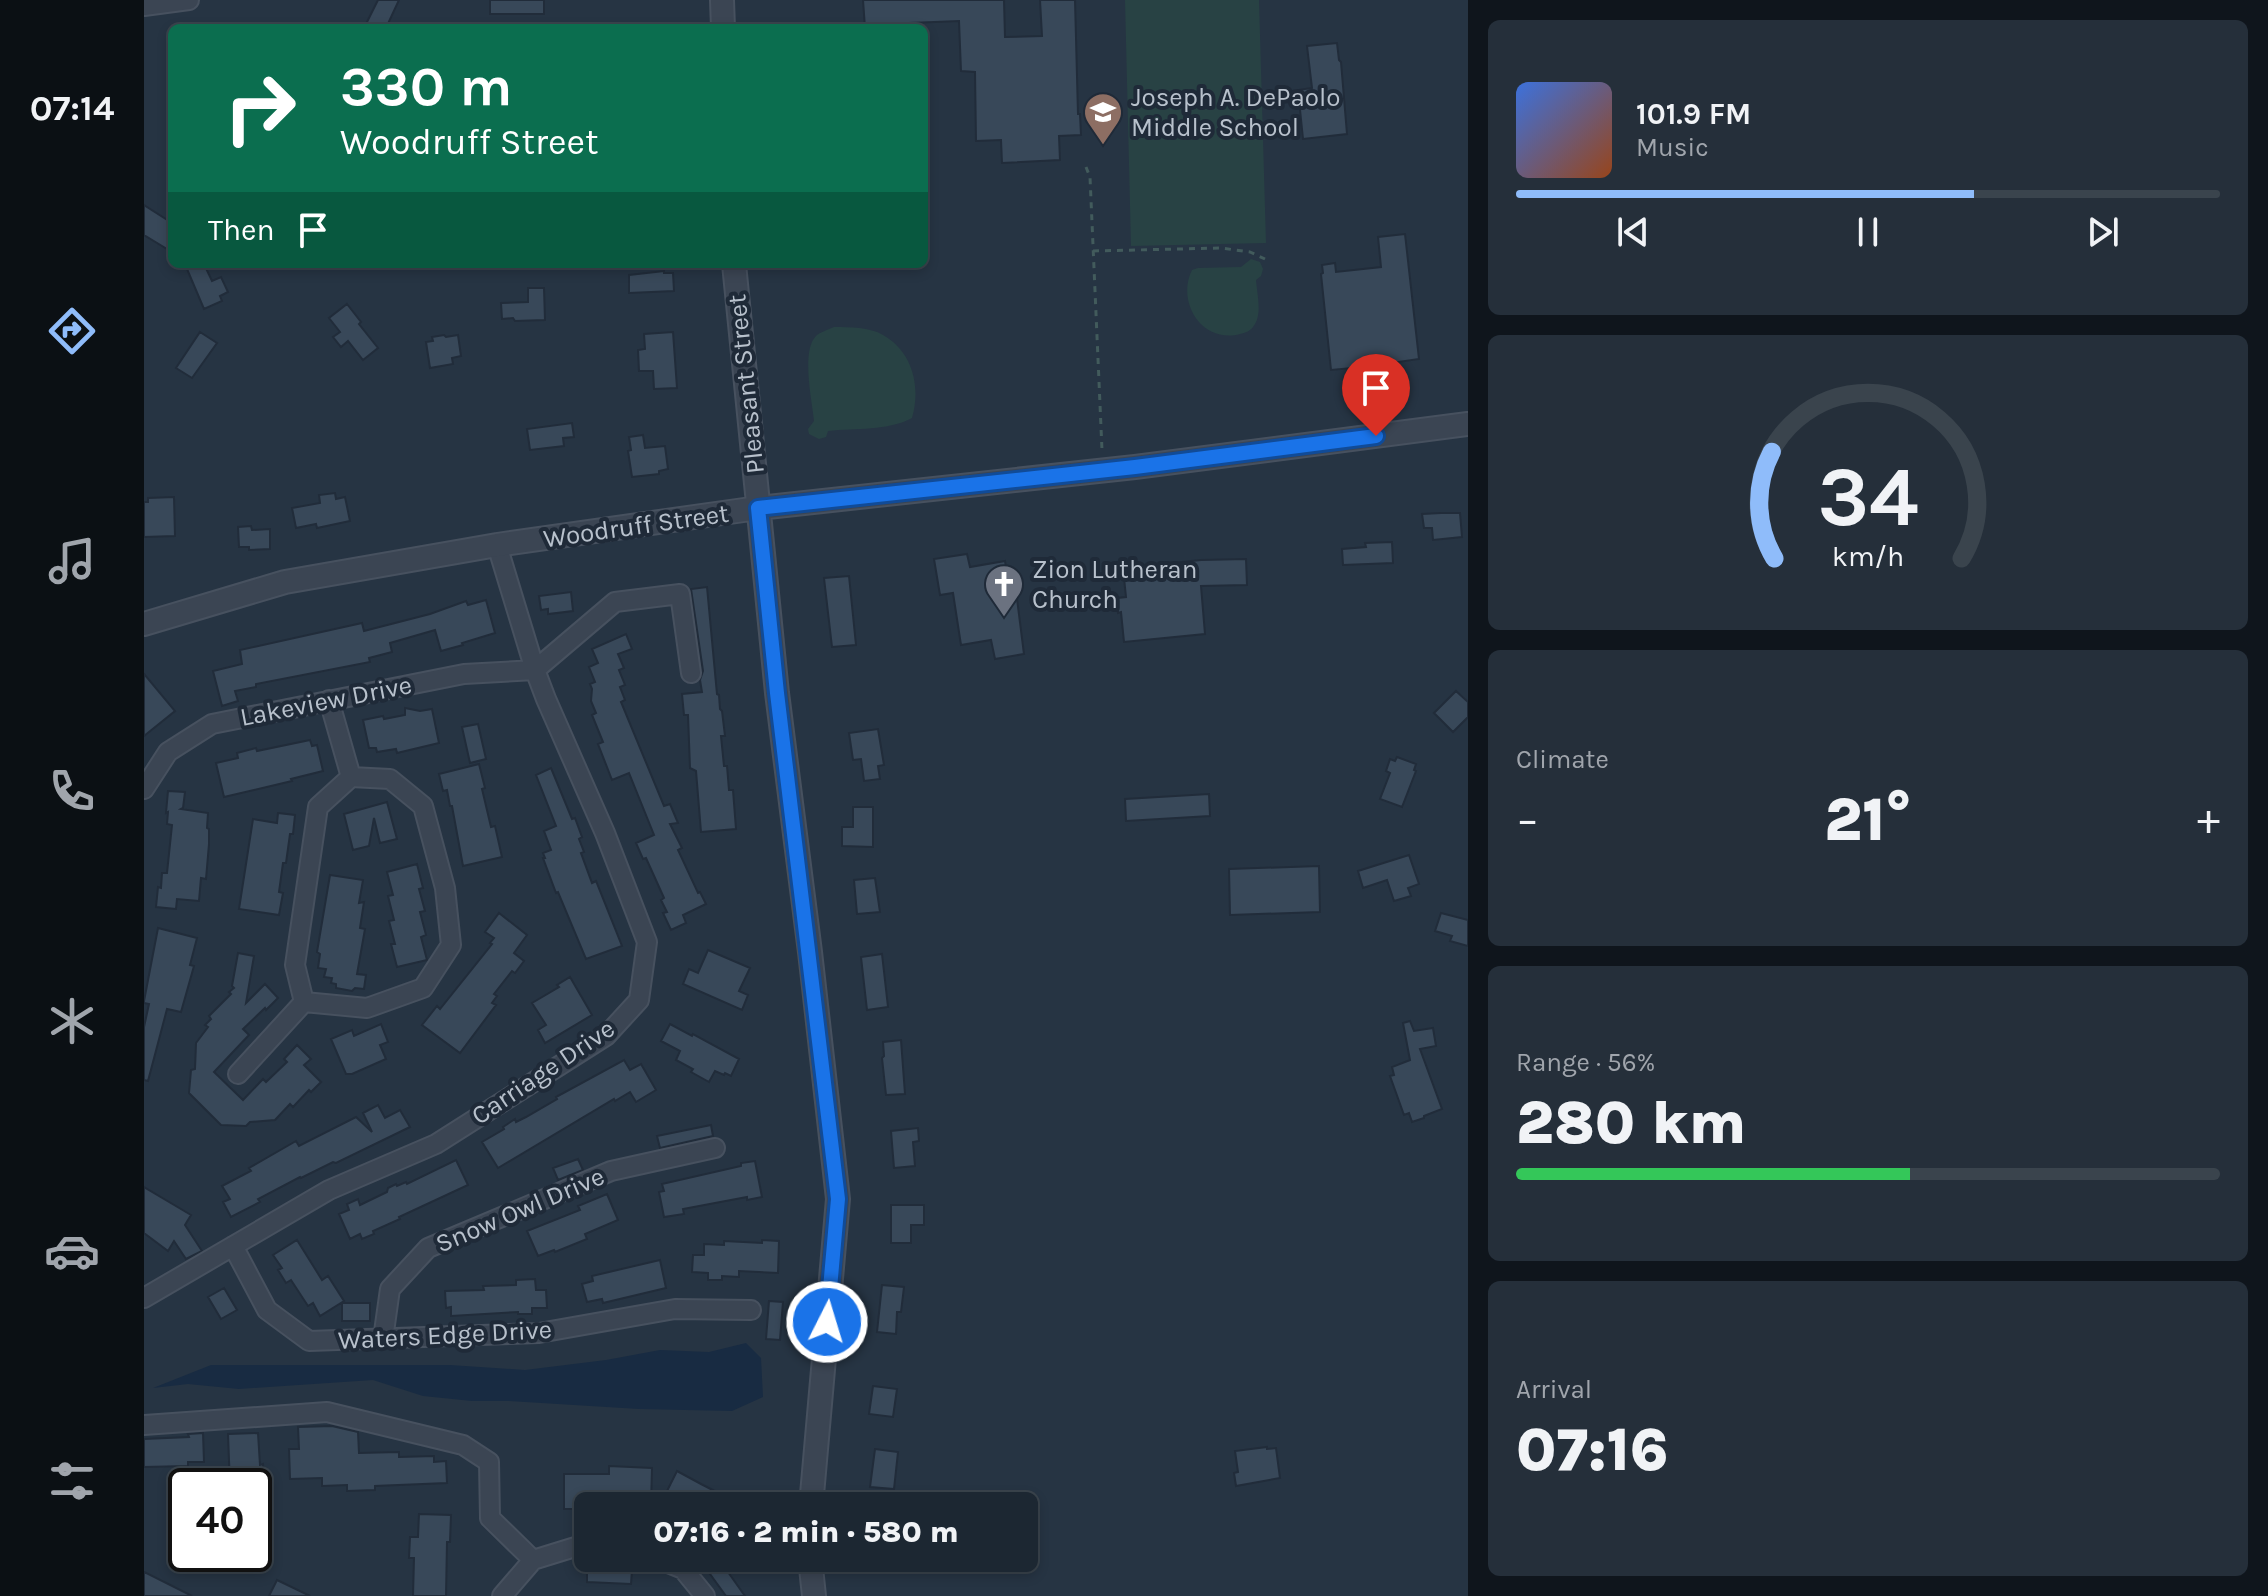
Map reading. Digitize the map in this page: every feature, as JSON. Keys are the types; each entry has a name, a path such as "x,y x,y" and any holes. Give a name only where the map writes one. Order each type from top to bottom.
{"street":[{"path":"144,6 189,0"},
{"path":"722,0 723,24"},
{"name":"Pleasant Street","path":"734,268 777,693 838,1199 812,1492"},
{"name":"Woodruff Street","path":"144,624 285,582 497,545 758,508 1103,471 1468,424"},
{"name":"Carriage Drive","path":"144,1298 329,1190 436,1144 606,1036 639,1000 647,942 605,833 535,670 497,545"},
{"path":"535,670 615,602 680,594 691,673"},
{"name":"Lakeview Drive","path":"144,789 168,752 212,724 464,674 535,670"},
{"path":"329,700 351,777"},
{"path":"351,777 390,779 423,806 445,888 451,945 423,988 367,1008 304,1002 295,965 318,807 351,777"},
{"path":"238,1074 304,1002"},
{"name":"Snow Owl Drive","path":"383,1339 390,1289 428,1248 611,1171 715,1148"},
{"name":"Waters Edge Drive","path":"233,1246 267,1310 309,1341 539,1333 675,1309 751,1310"},
{"path":"144,1425 327,1412 463,1445 489,1462 490,1518 533,1560"},
{"path":"502,1596 533,1560 574,1547"},
{"path":"685,1572 705,1596"},
{"path":"811,1572 814,1596"}],"path":[{"path":"1086,167 1090,177 1103,471"},
{"path":"1093,251 1221,248 1250,252 1265,259"}],"green space":[{"path":"1125,0 1259,0 1266,243 1131,246"},
{"path":"1251,259 1260,262 1263,269 1256,280 1259,309 1255,324 1242,334 1214,333 1204,327 1190,307 1187,295 1192,270 1241,267"},
{"path":"834,327 878,332 901,351 908,361 915,383 912,418 882,427 828,431 826,437 819,439 809,434 808,429 814,421 809,353 816,336"}],"water":[{"path":"746,1343 761,1358 763,1397 732,1411 472,1401 423,1396 373,1380 239,1389 188,1384 153,1388 211,1365 450,1365 525,1370 660,1350 709,1352"}],"building":[{"path":"378,0 399,0 388,24 366,24"},
{"path":"490,0 544,0 544,14 490,14"},
{"path":"863,0 1004,0 1005,37 1042,36 1040,0 1075,0 1081,135 1059,136 1060,160 1002,163 1001,140 976,141 975,72 961,71 959,21 865,24"},
{"path":"1337,43 1347,134 1303,139 1298,90 1312,88 1307,46"},
{"path":"144,205 168,220 168,247 144,235"},
{"path":"1405,234 1419,359 1353,371 1352,368 1331,370 1322,265 1335,263 1336,272 1381,267 1378,237"},
{"path":"206,268 212,281 221,277 228,292 220,296 222,301 204,309 187,269"},
{"path":"664,271 673,273 674,291 629,293 629,275"},
{"path":"528,288 544,288 545,320 502,319 501,303 528,302"},
{"path":"347,304 378,348 363,360 348,341 341,347 333,337 340,332 329,318"},
{"path":"200,332 217,343 192,378 176,368"},
{"path":"673,332 677,388 654,389 653,371 639,371 638,350 645,349 644,334"},
{"path":"458,335 461,356 452,358 453,364 430,368 426,342 433,341 432,337"},
{"path":"572,423 574,437 563,438 564,446 530,450 527,429"},
{"path":"643,435 645,448 665,446 668,469 659,471 659,474 632,477 629,437"},
{"path":"335,493 336,499 345,497 350,521 317,528 316,524 296,528 292,508 320,503 319,495"},
{"path":"174,497 175,536 144,537 144,502 148,502 148,498"},
{"path":"1460,513 1462,537 1433,540 1432,528 1424,528 1422,514"},
{"path":"251,526 252,530 270,529 270,549 239,547 238,527"},
{"path":"1392,542 1393,563 1343,565 1342,549 1366,547 1365,543"},
{"name":"Zion Lutheran Church","path":"967,554 970,567 1005,561 1009,584 1015,583 1024,654 995,659 991,640 961,645 953,593 940,595 934,559"},
{"path":"1246,559 1247,585 1201,586 1205,634 1124,642 1117,598 1126,597 1123,568"},
{"path":"849,576 856,645 832,647 824,578"},
{"path":"707,587 717,694 725,736 721,736 724,766 727,766 729,790 733,790 736,829 701,832 696,771 690,768 688,715 684,715 682,694 702,692 700,680 703,671 691,589"},
{"path":"571,592 573,611 548,614 548,609 541,610 539,596"},
{"path":"486,600 495,633 441,651 435,630 390,643 392,652 369,658 370,662 256,684 256,687 235,691 238,701 222,706 213,671 242,664 240,650 362,623 364,631 466,601 468,605"},
{"path":"626,634 632,649 618,654 624,668 619,670 625,685 620,687 625,700 621,702 664,806 670,804 678,823 670,824 682,848 678,850 706,904 683,915 686,923 671,930 663,913 667,912 661,900 664,898 636,843 654,835 629,773 612,780 598,744 603,742 592,715 596,713 591,701 590,684 595,682 589,667 598,663 592,649"},
{"path":"144,674 175,711 144,736"},
{"path":"1456,691 1468,702 1468,717 1453,732 1434,713"},
{"path":"405,708 420,711 432,709 439,743 397,753 396,749 377,752 376,748 369,748 363,720 405,715"},
{"path":"478,724 486,759 470,763 462,727"},
{"path":"878,729 884,765 878,766 880,779 864,781 861,759 853,760 849,733"},
{"path":"310,740 312,746 317,745 323,771 224,797 216,763 238,758 237,753 256,748 257,751"},
{"path":"1397,757 1416,764 1402,807 1380,799 1390,773 1386,771 1390,759 1395,761"},
{"path":"479,764 491,827 495,826 502,857 463,866 452,806 447,790 443,791 439,774"},
{"path":"551,768 582,837 579,839 584,852 581,853 592,883 596,881 622,946 586,959 543,858 543,853 551,850 544,831 556,826 536,775"},
{"path":"168,791 185,792 181,809 208,813 206,879 201,878 199,901 177,899 176,909 156,907 162,873 167,873 172,825 167,824"},
{"path":"1209,794 1210,816 1126,821 1125,799"},
{"path":"387,802 397,839 380,843 374,818 369,846 353,850 344,814"},
{"path":"853,807 873,807 873,847 842,846 842,827 853,827"},
{"path":"278,813 295,815 286,863 283,863 279,915 239,909 253,819 277,823"},
{"path":"1409,855 1419,884 1408,888 1411,896 1394,901 1387,880 1363,888 1358,871"},
{"path":"417,864 425,911 420,912 426,935 421,937 427,960 397,967 389,921 394,920 388,896 393,895 387,872"},
{"path":"1319,866 1320,912 1230,915 1229,869"},
{"path":"330,875 363,880 359,903 364,902 360,928 365,929 357,974 366,975 364,989 355,988 352,991 336,988 336,984 331,983 332,978 324,977 326,969 318,968 320,954 317,952"},
{"path":"875,878 880,912 857,914 854,880"},
{"path":"499,913 527,935 514,953 524,961 494,994 497,996 492,1003 496,1005 460,1053 422,1025 437,1006 440,1009 492,944 494,938 485,932"},
{"path":"1441,913 1468,920 1468,946 1450,941 1452,936 1435,931"},
{"path":"158,928 197,938 190,965 194,966 181,1012 167,1009 148,1081 144,1080 144,1027 149,1004 144,1001"},
{"path":"708,950 750,968 739,991 748,995 742,1010 683,984 689,969 698,973"},
{"path":"238,953 254,956 246,1003 265,984 278,998 243,1029 249,1035 214,1072 243,1100 263,1079 266,1082 287,1062 284,1059 297,1045 311,1059 304,1065 321,1082 293,1107 290,1104 275,1120 250,1122 246,1126 221,1125 189,1093 191,1070 195,1069 196,1043 208,1027 205,1025 211,1019 209,1016 234,988"},
{"path":"882,954 888,1007 867,1010 861,957"},
{"path":"570,977 592,1015 545,1043 538,1030 546,1025 532,1003"},
{"path":"1410,1021 1414,1031 1433,1028 1436,1046 1420,1049 1442,1109 1412,1122 1409,1113 1404,1115 1390,1076 1394,1075 1392,1067 1410,1060 1403,1023"},
{"path":"381,1024 388,1042 380,1045 386,1059 346,1074 331,1039 352,1030 354,1036"},
{"path":"670,1024 739,1059 731,1076 715,1071 709,1082 676,1060 680,1051 661,1041"},
{"path":"901,1040 905,1094 886,1095 883,1042"},
{"path":"624,1060 630,1070 641,1064 656,1090 636,1102 630,1092 614,1099 498,1168 482,1142 515,1119 516,1122 526,1117"},
{"path":"378,1105 385,1118 400,1110 410,1127 300,1177 231,1217 223,1202 230,1199 222,1186 296,1141 299,1146 356,1117 372,1132 363,1113"},
{"path":"711,1125 713,1136 660,1148 657,1136"},
{"path":"918,1128 919,1141 913,1142 915,1166 894,1168 891,1131"},
{"path":"578,1159 583,1170 558,1180 553,1168"},
{"path":"456,1160 468,1185 399,1217 373,1231 374,1234 362,1239 360,1234 350,1239 339,1214 349,1210 347,1204 358,1199 360,1205 396,1184 407,1184"},
{"path":"755,1161 762,1197 683,1209 684,1214 664,1217 659,1192 664,1191 662,1184"},
{"path":"144,1187 191,1215 185,1225 202,1251 186,1259 174,1241 168,1251 144,1233"},
{"path":"607,1194 618,1220 585,1234 587,1239 538,1256 527,1231 580,1210 578,1206"},
{"path":"891,1205 924,1205 924,1225 911,1225 911,1243 891,1243"},
{"path":"297,1240 322,1280 328,1276 344,1301 320,1316 313,1303 308,1306 291,1280 286,1283 278,1270 282,1268 273,1255"},
{"path":"762,1240 779,1241 778,1273 739,1271 739,1277 722,1276 722,1280 708,1280 708,1273 692,1272 693,1255 704,1255 704,1244 724,1245 724,1241 762,1243"},
{"path":"660,1260 666,1288 603,1303 602,1299 587,1302 582,1284 593,1281 592,1276"},
{"path":"535,1279 536,1290 546,1290 547,1308 532,1308 532,1314 451,1316 451,1307 446,1308 445,1291 484,1290 483,1286 516,1285 516,1280"},
{"path":"882,1285 904,1287 901,1312 897,1312 896,1334 877,1332"},
{"path":"224,1288 237,1310 221,1319 208,1297"},
{"path":"769,1301 783,1302 780,1340 766,1339"},
{"path":"342,1303 370,1303 370,1321 342,1321"},
{"path":"873,1386 897,1389 893,1417 869,1414"},
{"path":"332,1426 358,1432 359,1453 399,1452 399,1457 434,1456 434,1462 446,1461 447,1483 375,1486 375,1490 347,1491 347,1485 322,1486 322,1478 290,1479 289,1449 299,1449 298,1427"},
{"path":"203,1433 204,1462 188,1462 188,1466 144,1467 144,1439 189,1437 188,1434"},
{"path":"258,1433 260,1465 263,1464 263,1468 229,1468 228,1434"},
{"path":"1276,1448 1280,1478 1236,1486 1235,1451"},
{"path":"875,1449 898,1452 894,1489 870,1487"},
{"path":"609,1466 652,1468 651,1492 574,1492 574,1509 564,1509 564,1474 609,1474"},
{"path":"677,1471 717,1492 666,1492"},
{"path":"419,1514 451,1515 446,1596 413,1596 414,1558 409,1558 410,1537 418,1537"},
{"path":"144,1572 192,1596 144,1596"},
{"path":"587,1572 632,1572 631,1584 587,1582"},
{"path":"728,1572 745,1596 726,1596 710,1574"},
{"path":"277,1580 310,1596 269,1596"}],"place":[{"name":"Joseph A. DePaolo Middle School","path":"1103,146"},
{"name":"Zion Lutheran Church","path":"1004,618"}],"route":[{"path":"827,1322 838,1199 777,693 758,508 1135,467 1376,436"}]}
